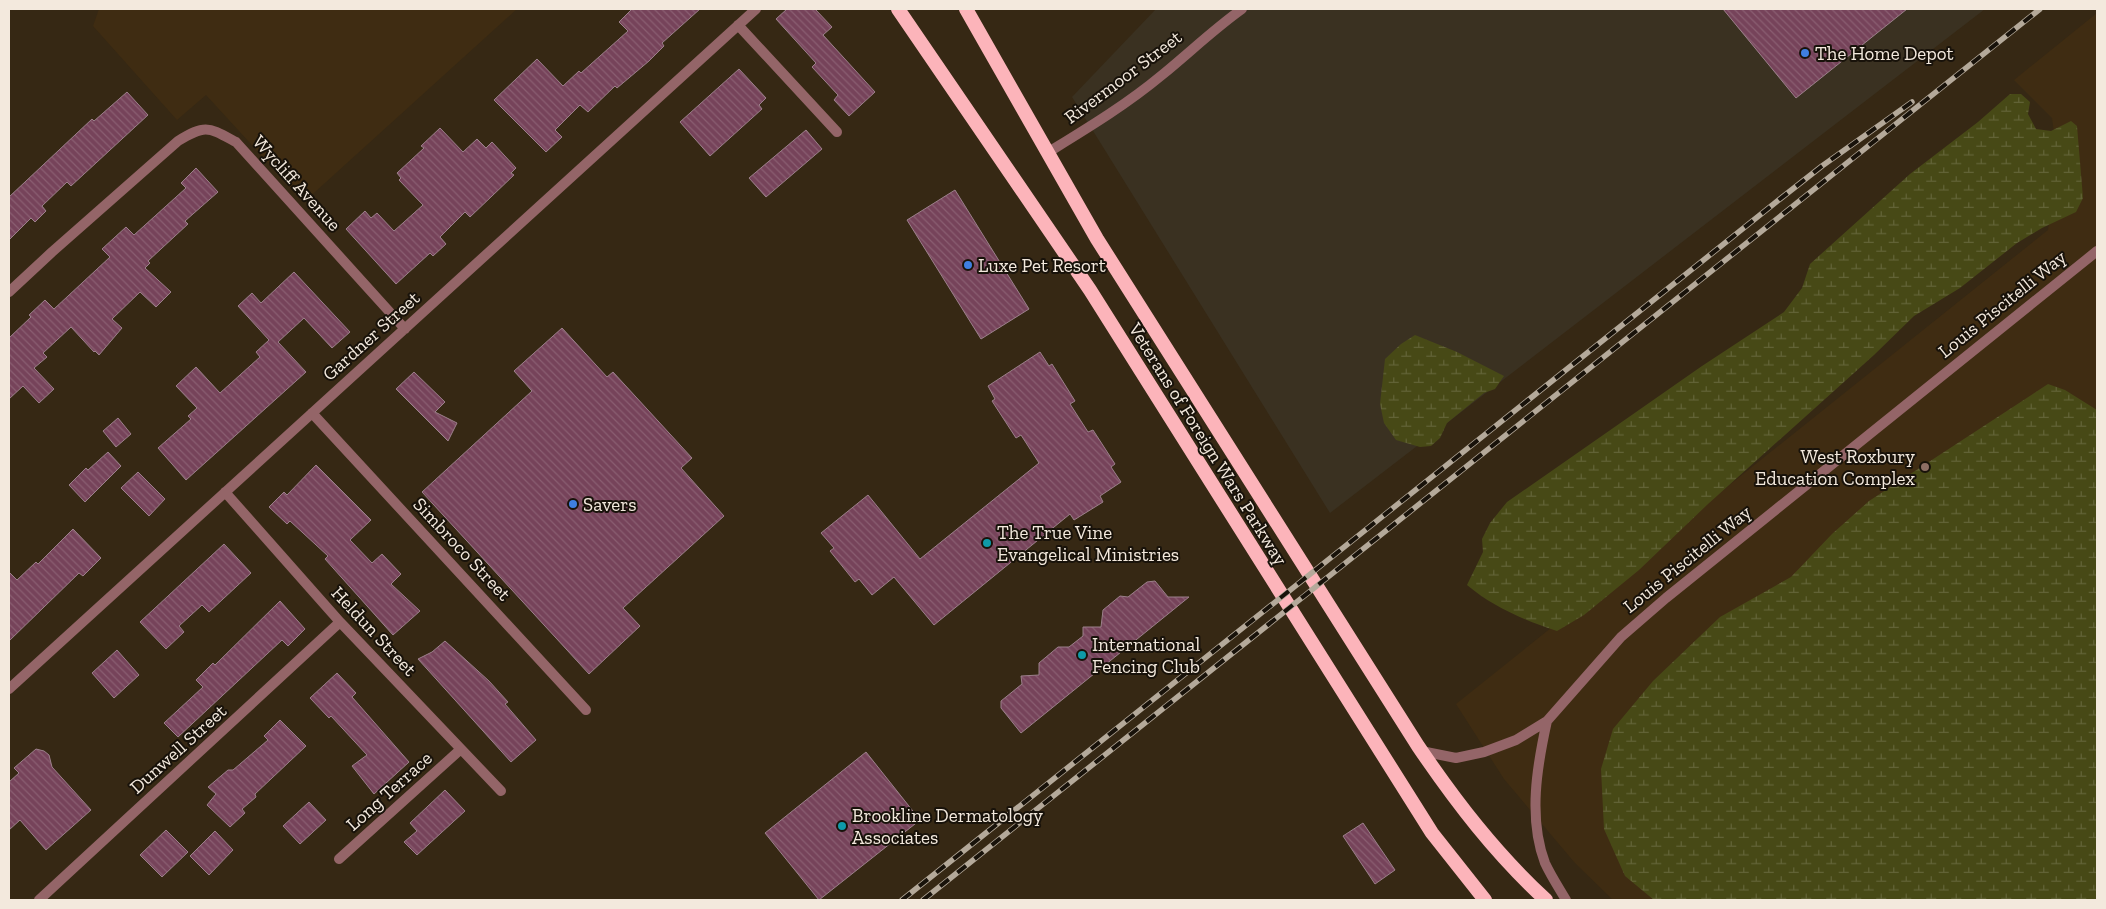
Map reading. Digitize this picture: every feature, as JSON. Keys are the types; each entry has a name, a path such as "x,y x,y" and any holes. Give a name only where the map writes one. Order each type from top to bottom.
{"highway":[{"name":"Veterans of Foreign Wars Parkway","path":"898,9 1090,290 1432,833 1485,900"},
{"name":"Veterans of Foreign Wars Parkway","path":"966,9 1047,153 1117,271 1447,790 1483,835 1546,900"}],"street":[{"name":"Gardner Street","path":"9,689 756,9"},
{"name":"Rivermoor Street","path":"1047,153 1104,117 1161,76 1220,24 1242,9"},
{"path":"738,25 837,132"},
{"name":"Wycliff Avenue","path":"9,292 59,245 178,142 196,130 212,129 236,142 405,329"},
{"name":"Louis Piscitelli Way","path":"1422,751 1456,758 1484,752 1516,740 1547,721 1621,637 1666,598 2097,251"},
{"name":"Simbroco Street","path":"312,413 586,710"},
{"name":"Heldun Street","path":"225,492 340,622 501,791"},
{"name":"Dunwell Street","path":"39,900 340,622"},
{"name":"Louis Piscitelli Way","path":"1547,721 1537,764 1536,824 1545,863 1566,900"},
{"name":"Long Terrace","path":"339,859 461,749"}],"shaded area":[{"path":"99,9 517,9 304,202 206,95 177,120 93,26"},
{"path":"1156,9 1985,9 1330,513 1072,97"},
{"name":"West Roxbury Education Complex","path":"2097,13 2097,900 1613,900 1575,863 1504,779 1456,704 2048,230 2057,155 2052,118 2014,80"}],"green space":[{"path":"2010,94 2021,94 2030,102 2028,114 2036,129 2051,131 2071,121 2077,126 2083,198 2076,212 2042,228 2017,243 1960,288 1914,316 1874,355 1708,504 1639,570 1584,615 1557,631 1510,612 1488,600 1467,585 1483,552 1482,539 1490,523 1507,502 1702,366 1784,312 1802,288 1810,264 1910,174 1978,122"},
{"path":"1415,335 1457,352 1504,376 1495,389 1484,393 1447,423 1440,438 1431,446 1420,447 1396,440 1384,423 1380,404 1385,359 1401,344"},
{"name":"West Roxbury Education Complex","path":"2048,384 2065,390 2097,410 2097,900 1654,900 1625,876 1604,829 1601,769 1613,729 1653,681 1720,617 1791,577 1832,534 1869,501"}],"building":[{"path":"632,9 700,9 662,43 664,46 649,61 617,88 615,86 588,112 580,105 555,130 562,137 546,152 494,100 537,59 563,86 579,71 581,73 628,31 619,22"},
{"path":"787,9 815,9 832,27 823,35 875,92 849,116 834,100 838,95 812,67 816,63 776,19"},
{"name":"The Home Depot","path":"1723,9 1907,9 1796,98"},
{"path":"739,69 766,98 759,105 762,109 710,156 680,122"},
{"path":"127,92 148,115 71,186 67,182 42,206 46,211 35,222 31,218 9,240 9,197 92,119 94,121"},
{"path":"440,128 463,152 477,139 486,148 492,142 516,168 511,173 514,175 470,217 465,212 440,237 446,244 433,256 430,253 396,284 346,229 365,211 371,218 377,213 394,231 423,205 399,180 401,178 397,173 424,148 421,146"},
{"path":"806,130 822,149 766,197 749,178"},
{"path":"196,168 218,192 185,221 188,224 148,261 150,263 145,268 171,292 156,307 140,292 112,319 122,328 99,355 71,327 43,353 47,357 34,368 54,389 39,403 23,386 9,399 9,338 31,317 29,315 45,300 54,309 110,257 102,249 126,227 134,235 186,188 181,183"},
{"name":"Luxe Pet Resort","path":"955,190 1029,309 981,339 907,220"},
{"path":"294,272 350,332 332,348 304,318 278,342 306,372 186,480 158,448 191,419 188,416 197,408 176,386 196,367 220,393 260,357 256,352 269,340 238,306 252,293 261,303"},
{"name":"Savers","path":"562,328 607,377 613,372 692,458 681,468 724,516 623,608 640,626 589,674 422,492 532,391 514,371"},
{"path":"1040,352 1049,366 1052,364 1075,401 1070,404 1088,432 1093,430 1115,464 1111,467 1121,482 1100,496 1103,502 1074,520 1070,514 934,625 894,577 872,595 859,579 855,582 830,551 834,548 821,533 868,495 920,559 1039,463 1021,435 1016,438 992,401 995,399 988,386"},
{"path":"414,372 445,402 435,412 457,423 448,441 396,389"},
{"path":"118,418 131,434 116,447 103,431"},
{"path":"108,452 121,466 85,502 69,485 86,468 88,470"},
{"path":"316,465 371,520 350,540 372,563 382,554 401,574 391,584 420,611 393,635 325,559 328,556 290,521 287,524 269,507 284,492 287,495"},
{"path":"138,472 165,499 149,516 121,488"},
{"path":"73,529 101,558 83,576 79,573 9,641 9,572 17,580 36,562 38,564"},
{"path":"224,544 251,573 209,612 202,605 179,626 184,632 166,649 140,622"},
{"name":"International Fencing Club","path":"1155,581 1168,597 1189,597 1021,733 1001,708 1001,701 1022,684 1021,676 1039,675 1039,663 1058,647 1069,647 1083,636 1083,627 1101,627 1103,610 1120,596 1128,597 1147,582"},
{"path":"280,601 305,629 288,646 282,640 178,737 164,723 203,687 196,680 213,663 215,665"},
{"path":"445,641 489,681 508,702 505,704 536,740 511,762 418,659 432,652"},
{"path":"117,650 139,675 114,698 92,673"},
{"path":"337,673 356,693 352,697 409,762 374,794 352,766 367,755 331,716 329,718 310,698"},
{"path":"280,720 306,746 255,794 256,797 242,809 245,813 230,827 207,805 216,794 208,787 228,770 233,770 268,740 264,736"},
{"path":"36,749 44,751 49,755 52,767 91,810 46,850 20,820 9,830 9,782 19,773 14,768"},
{"name":"Brookline Dermatology Associates","path":"866,752 920,820 819,900 765,833"},
{"path":"445,790 465,811 417,855 404,842 417,831 410,823"},
{"path":"309,802 326,820 300,844 283,826"},
{"path":"1363,823 1395,870 1375,884 1343,836"},
{"path":"166,830 188,852 162,877 140,855"},
{"path":"215,831 233,850 209,875 190,856"}],"railway":[{"path":"923,900 2040,9"},
{"path":"902,900 1780,199 1822,166 1912,102"}],"place":[{"name":"The Home Depot","path":"1805,53"},
{"name":"Luxe Pet Resort","path":"968,265"},
{"name":"West Roxbury Education Complex","path":"1925,467"},
{"name":"Savers","path":"573,504"},
{"name":"The True Vine Evangelical Ministries","path":"987,543"},
{"name":"International Fencing Club","path":"1082,655"},
{"name":"Brookline Dermatology Associates","path":"842,826"}]}
